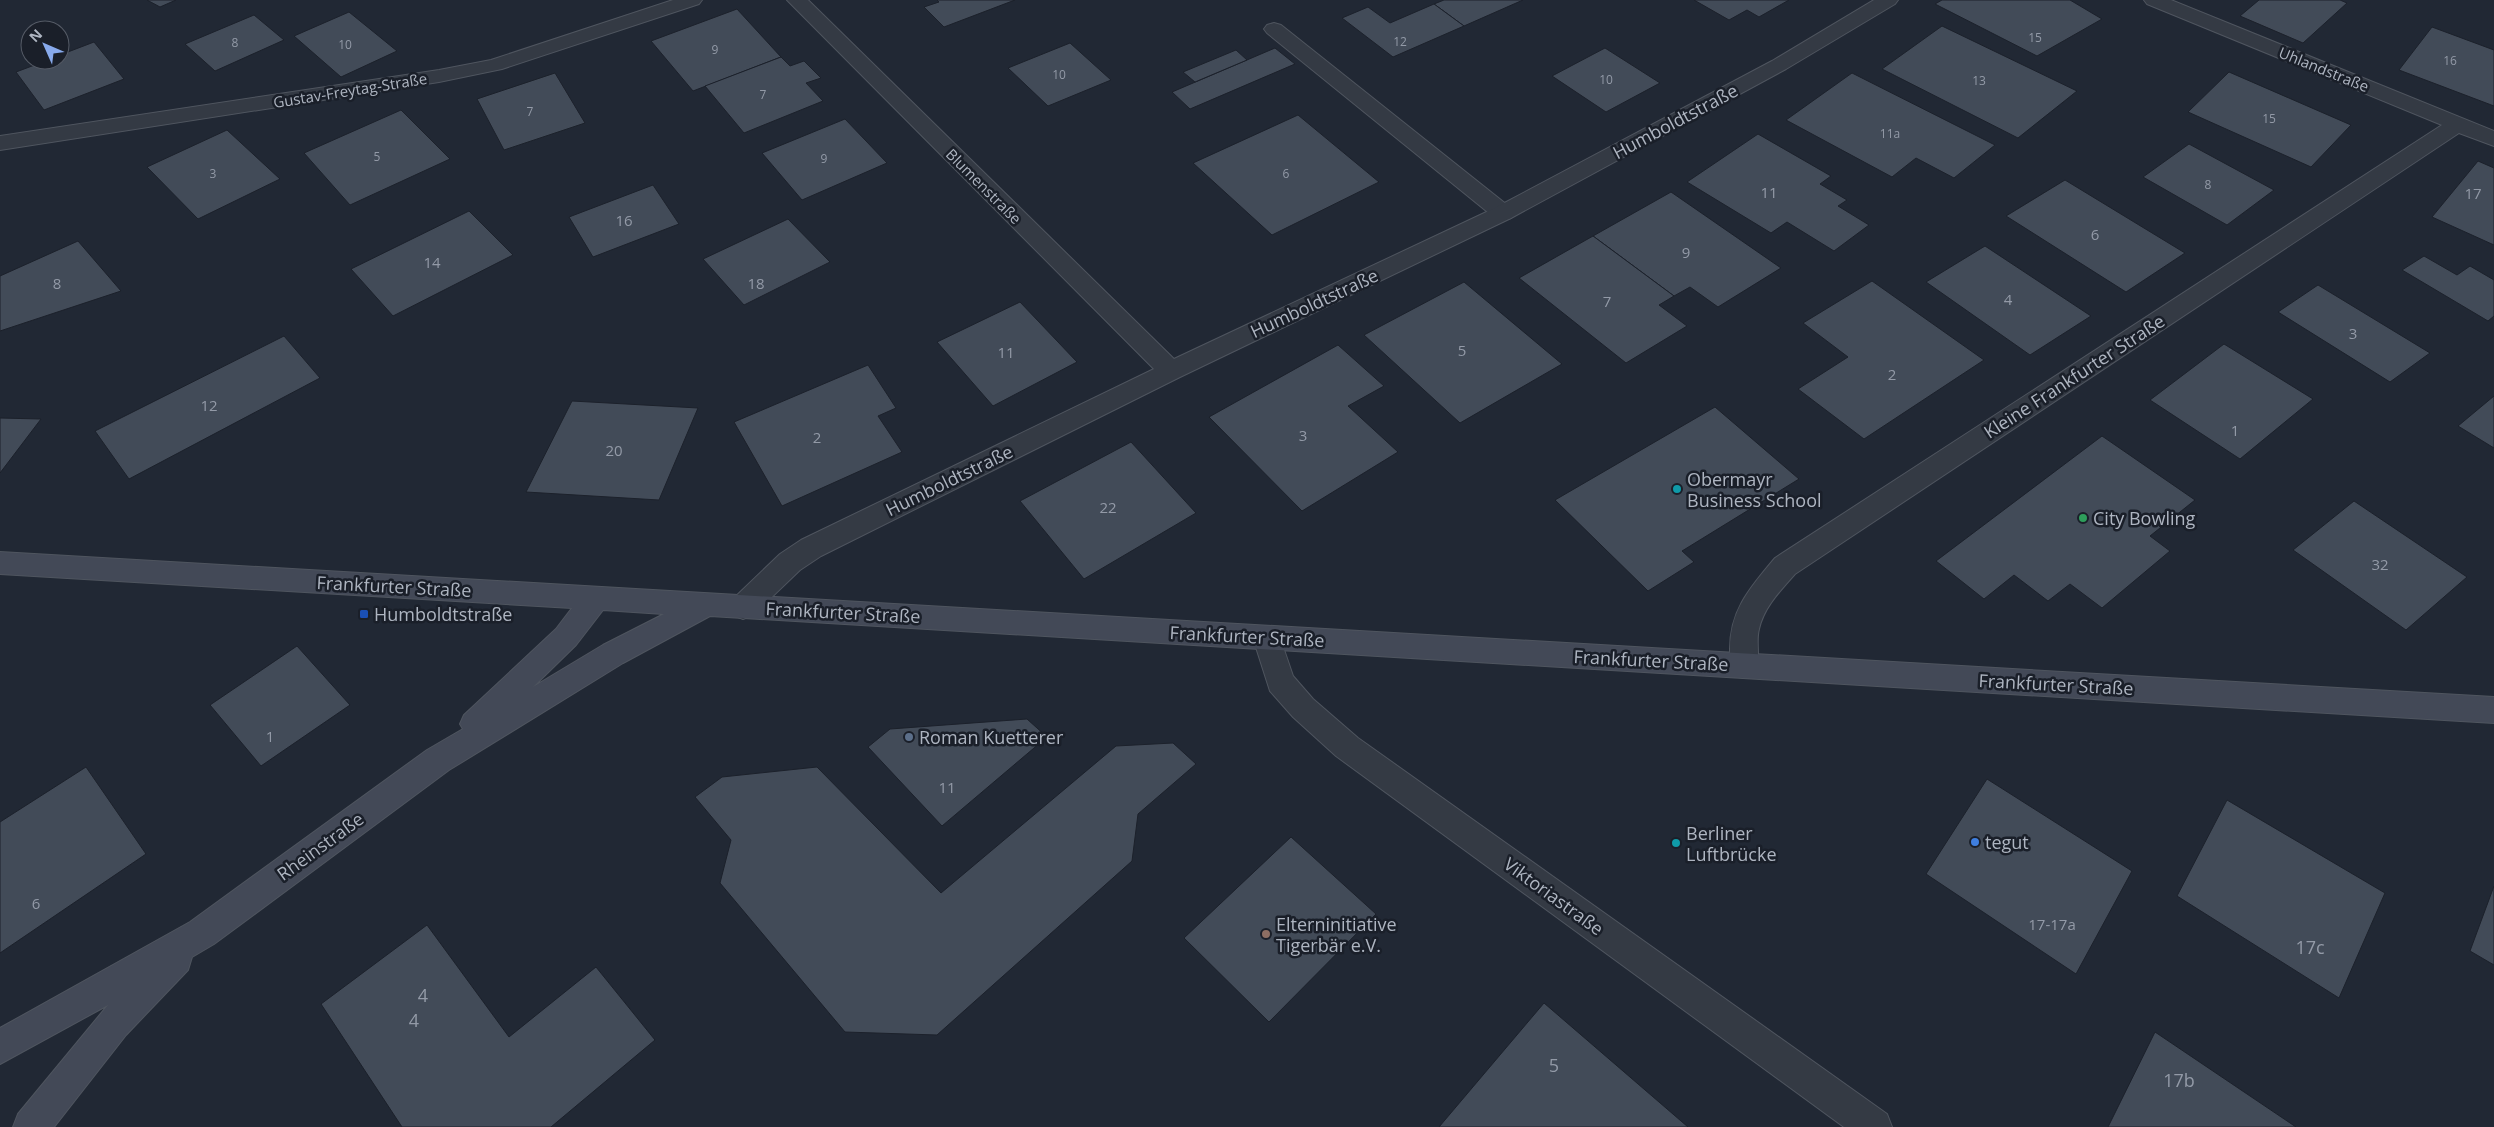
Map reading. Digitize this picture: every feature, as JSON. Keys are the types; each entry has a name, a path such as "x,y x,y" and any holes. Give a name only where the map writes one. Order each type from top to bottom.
{"main road":[{"name":"Frankfurter Straße","path":"0,563 2494,710"},
{"path":"438,760 566,636 596,598"},
{"path":"438,760 613,654 708,604"},
{"name":"Rheinstraße","path":"0,1047 202,933 438,760"},
{"name":"Rheinstraße","path":"30,1127 114,1023 158,975 202,933"}],"street":[{"name":"Gustav-Freytag-Straße","path":"0,143 476,69 495,65 692,0"},
{"name":"Blumenstraße","path":"797,0 1171,371"},
{"name":"Humboldtstraße","path":"743,606 790,562 811,548 1171,371 1503,213 1779,65 1888,0"},
{"name":"Uhlandstraße","path":"2154,0 2494,139"},
{"path":"1274,29 1503,213"},
{"name":"Kleine Frankfurter Straße","path":"1744,666 1744,630 1756,600 1785,566 2458,124"},
{"name":"Viktoriastraße","path":"1267,638 1280,682 1303,708 1347,747 1874,1127"}],"building":[{"path":"147,0 176,0 160,7"},
{"path":"937,0 1015,0 944,27 924,7 939,2"},
{"path":"1444,0 1523,0 1464,26 1434,4"},
{"path":"1694,0 1789,0 1759,17 1747,10 1729,20"},
{"path":"1942,0 2070,0 2102,19 2037,56 1935,4"},
{"path":"2259,0 2340,0 2347,3 2303,43 2240,16"},
{"path":"1434,4 1464,26 1393,57 1342,18 1368,7 1390,23"},
{"path":"737,9 781,57 693,91 651,41"},
{"path":"349,12 397,51 341,77 294,36"},
{"path":"254,15 284,40 215,71 185,44"},
{"path":"1942,26 2077,91 2018,138 1882,69"},
{"path":"2432,27 2494,50 2494,106 2399,70"},
{"path":"94,42 124,79 44,110 16,72 21,70 70,70 70,51"},
{"path":"1070,43 1111,80 1048,106 1008,68"},
{"path":"1275,48 1295,64 1190,109 1172,92"},
{"path":"1605,48 1660,83 1606,112 1552,76"},
{"path":"1236,50 1247,60 1195,82 1183,72"},
{"path":"781,57 790,66 804,61 821,78 806,83 823,101 744,133 705,86"},
{"path":"2229,72 2351,125 2311,167 2188,112"},
{"path":"555,73 585,123 504,150 477,99"},
{"path":"1852,73 1995,145 1954,178 1916,158 1892,177 1786,120"},
{"path":"401,110 450,159 350,205 304,153"},
{"path":"1298,115 1379,182 1272,235 1193,163"},
{"path":"845,119 887,163 802,200 762,153"},
{"path":"227,130 280,179 198,219 147,167"},
{"path":"1758,134 1831,176 1820,184 1847,200 1838,206 1869,225 1834,251 1787,222 1771,233 1687,182"},
{"path":"2189,144 2274,190 2227,225 2143,177"},
{"path":"2478,161 2494,168 2494,245 2432,217"},
{"path":"2065,180 2185,253 2126,292 2006,216"},
{"path":"653,185 679,224 593,257 569,217"},
{"path":"1671,192 1781,268 1718,307 1690,287 1674,296 1593,236"},
{"path":"469,211 513,255 393,316 351,269"},
{"path":"788,219 830,262 744,305 703,259"},
{"path":"1593,236 1674,296 1659,305 1687,326 1626,363 1519,278"},
{"path":"78,241 121,291 0,331 0,276"},
{"path":"1985,246 2091,316 2030,355 1926,282"},
{"path":"2424,256 2457,275 2470,266 2494,280 2494,316 2488,321 2402,270"},
{"path":"1872,281 1984,360 1864,439 1798,389 1848,357 1803,323"},
{"path":"1464,282 1562,364 1460,423 1364,335"},
{"path":"2318,285 2430,353 2390,382 2278,312"},
{"path":"1020,302 1077,362 993,406 937,342"},
{"path":"284,336 320,378 129,479 95,431"},
{"path":"2224,344 2313,399 2240,459 2150,400"},
{"path":"1338,345 1384,386 1348,406 1398,452 1302,511 1209,417"},
{"path":"868,365 896,408 878,416 902,452 782,506 734,422"},
{"path":"2494,396 2494,448 2458,426"},
{"path":"572,401 698,408 659,500 526,492"},
{"name":"Obermayr Business School","path":"1715,407 1799,479 1682,551 1694,562 1648,591 1555,500"},
{"path":"0,418 41,419 0,473"},
{"name":"City Bowling","path":"2102,436 2195,500 2150,536 2170,551 2102,608 2070,584 2048,601 2014,575 1984,599 1936,561"},
{"path":"1131,442 1196,513 1084,579 1020,501"},
{"path":"2354,501 2467,577 2406,630 2293,550"},
{"path":"297,646 350,705 261,766 210,705"},
{"path":"1027,719 1047,737 942,826 868,747 890,729"},
{"path":"1173,743 1196,764 1138,814 1132,861 937,1035 845,1032 720,883 731,840 695,797 722,777 817,767 941,893 1116,746"},
{"path":"86,767 146,854 0,953 0,822"},
{"path":"1987,779 2132,871 2076,974 1926,874"},
{"path":"2227,800 2385,893 2339,998 2177,896"},
{"path":"1291,837 1376,914 1269,1022 1184,938"},
{"path":"2494,886 2494,965 2470,951"},
{"path":"427,925 509,1037 596,967 655,1040 551,1127 402,1127 321,1004"},
{"path":"1544,1003 1688,1127 1439,1127"},
{"path":"2155,1032 2296,1127 2108,1127"}],"place":[{"name":"Obermayr Business School","path":"1677,489"},
{"name":"City Bowling","path":"2083,518"},
{"name":"Humboldtstraße","path":"364,614"},
{"name":"Roman Kuetterer","path":"909,737"},
{"name":"tegut","path":"1975,842"},
{"name":"Berliner Luftbrücke","path":"1676,843"},
{"name":"Elterninitiative Tigerbär e.V.","path":"1266,934"}]}
